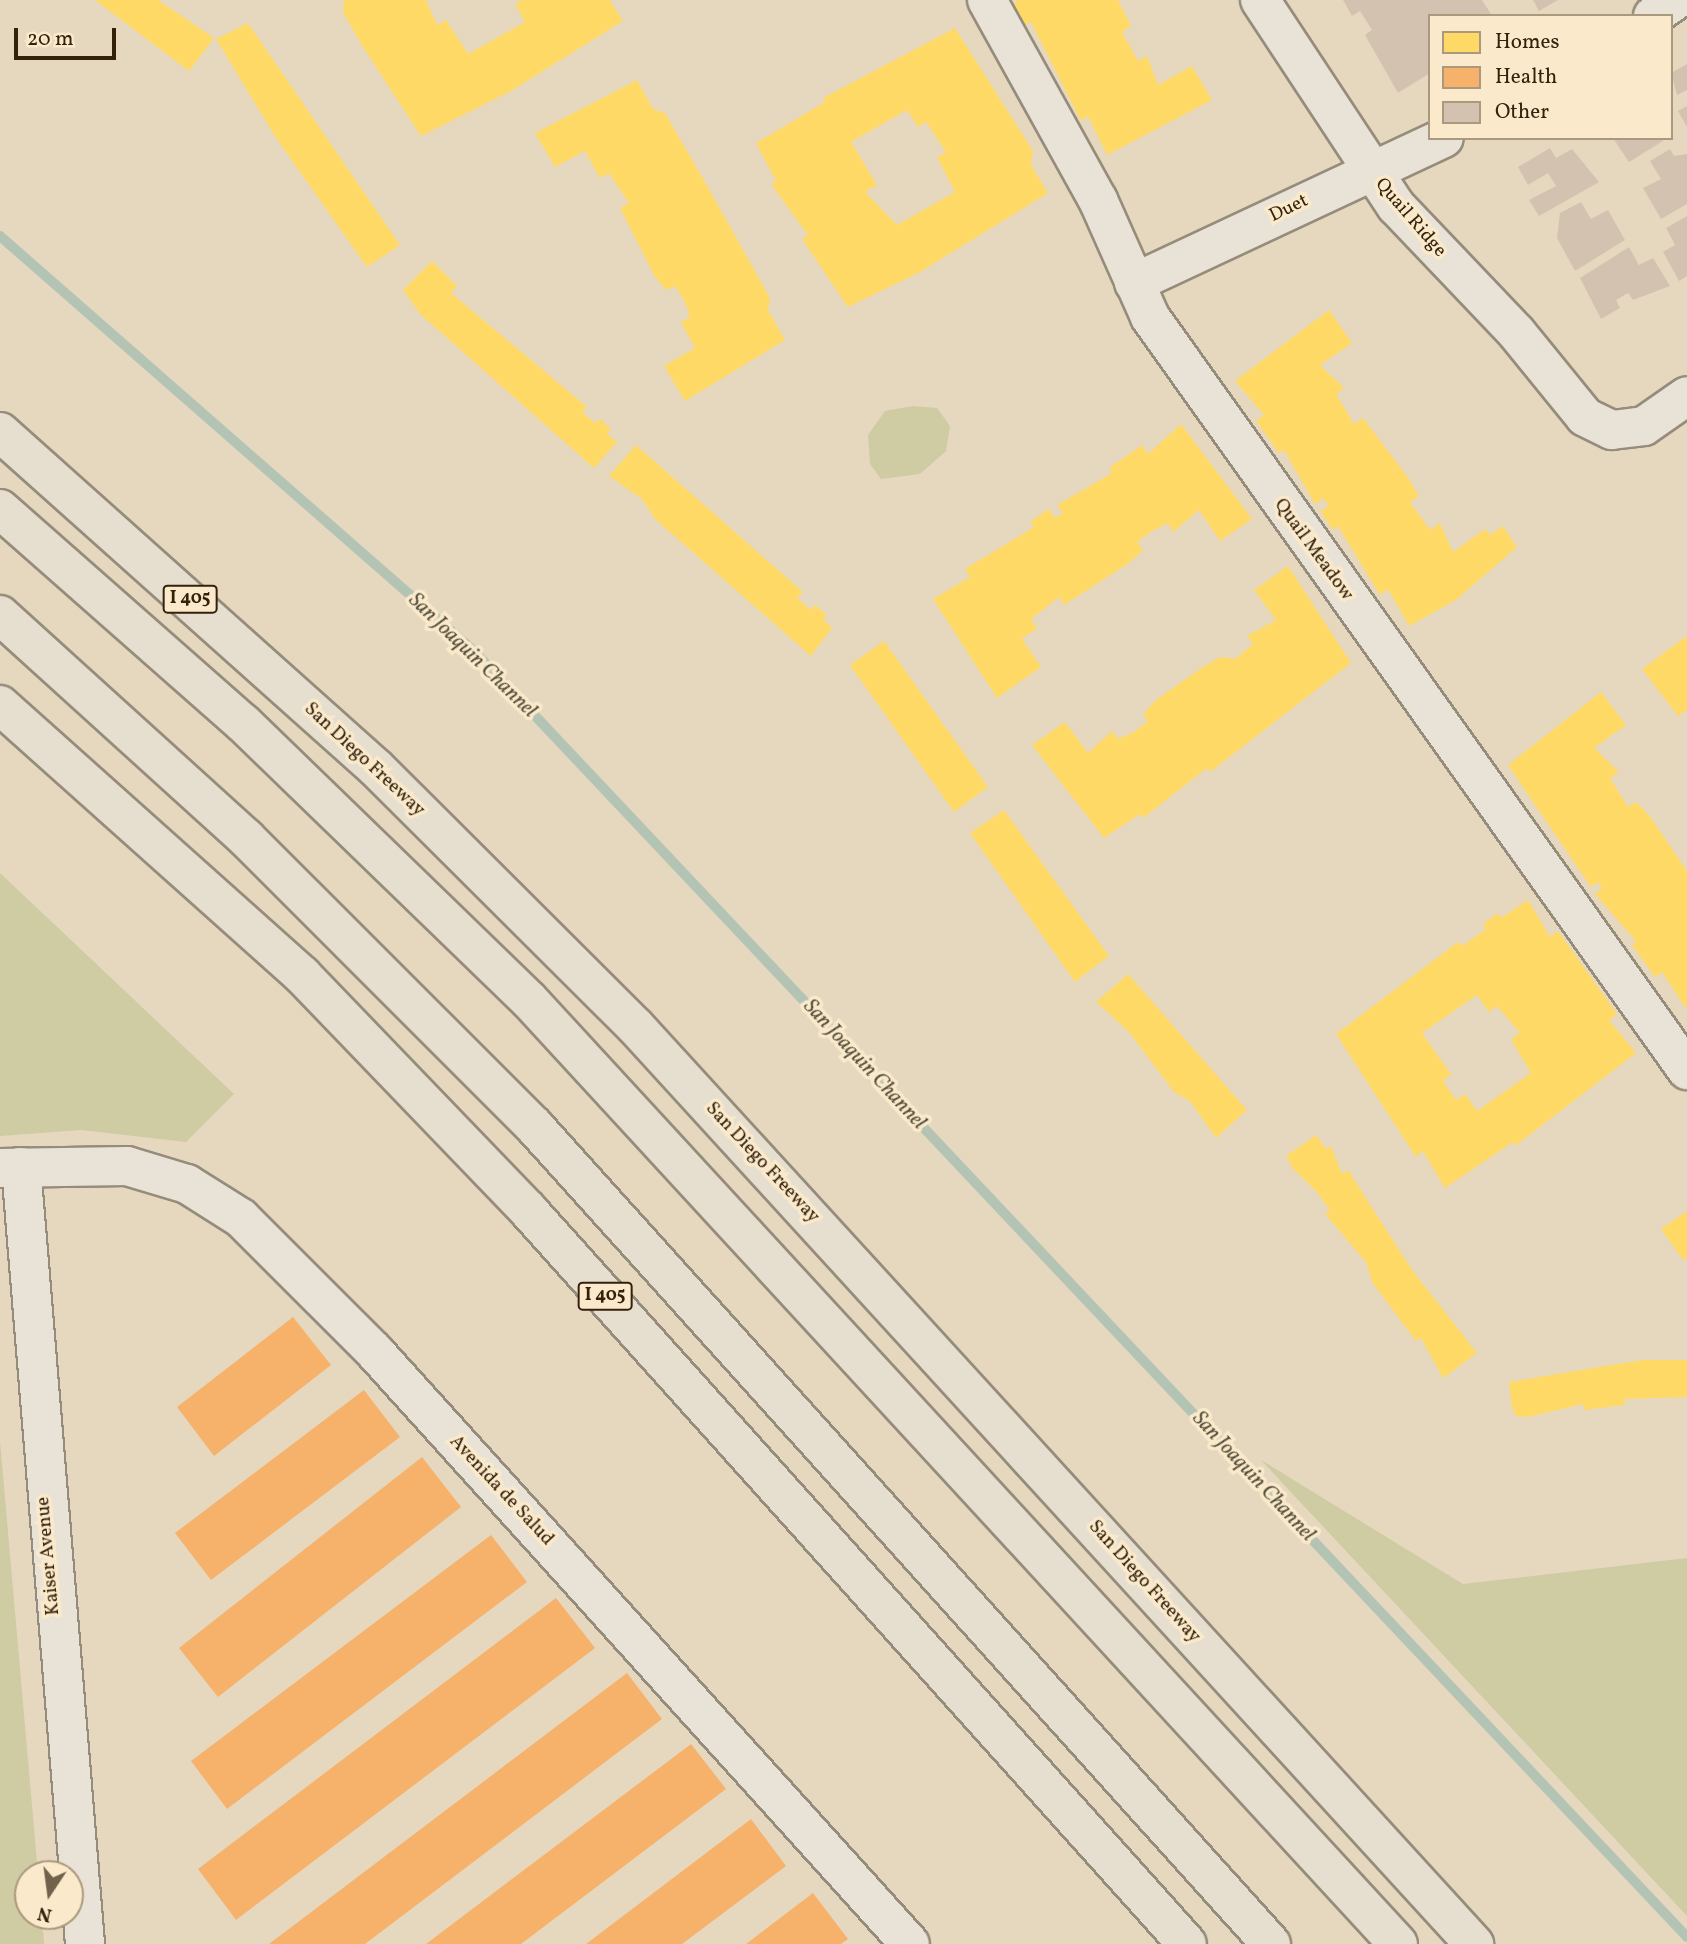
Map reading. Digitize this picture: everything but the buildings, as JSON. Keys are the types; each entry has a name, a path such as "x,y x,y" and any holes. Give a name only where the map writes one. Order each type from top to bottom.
{"highway":[{"name":"San Diego Freeway","path":"0,432 376,768 635,1026 1474,1944"},
{"path":"0,509 243,723 530,1000 1398,1944"},
{"path":"0,615 246,838 534,1126 1271,1944"},
{"name":"I 405","path":"0,705 302,975 509,1191 1180,1938"}],"street":[{"name":"Quail Meadow","path":"988,0 1093,190 1135,283 1190,378 1687,1070"},
{"name":"Quail Ridge","path":"1261,0 1369,171 1585,417 1612,430 1634,428 1687,396"},
{"path":"1656,14 1676,0"},
{"name":"Duet","path":"1135,283 1439,140"},
{"name":"Avenida de Salud","path":"10,1168 127,1166 187,1184 241,1218 374,1351 910,1944"},
{"name":"Kaiser Avenue","path":"10,1168 85,1944"}],"shaded area":[{"path":"913,406 937,408 950,426 946,451 920,474 881,479 870,464 868,435 885,411"},
{"path":"0,873 234,1094 186,1142 81,1130 0,1136"},
{"path":"0,1441 37,1860 14,1860 14,1930 43,1930 44,1944 0,1944"},
{"path":"1261,1460 1463,1584 1687,1558 1687,1916"}],"waterway":[{"name":"San Joaquin Channel","path":"0,236 473,650 1687,1937"}]}
